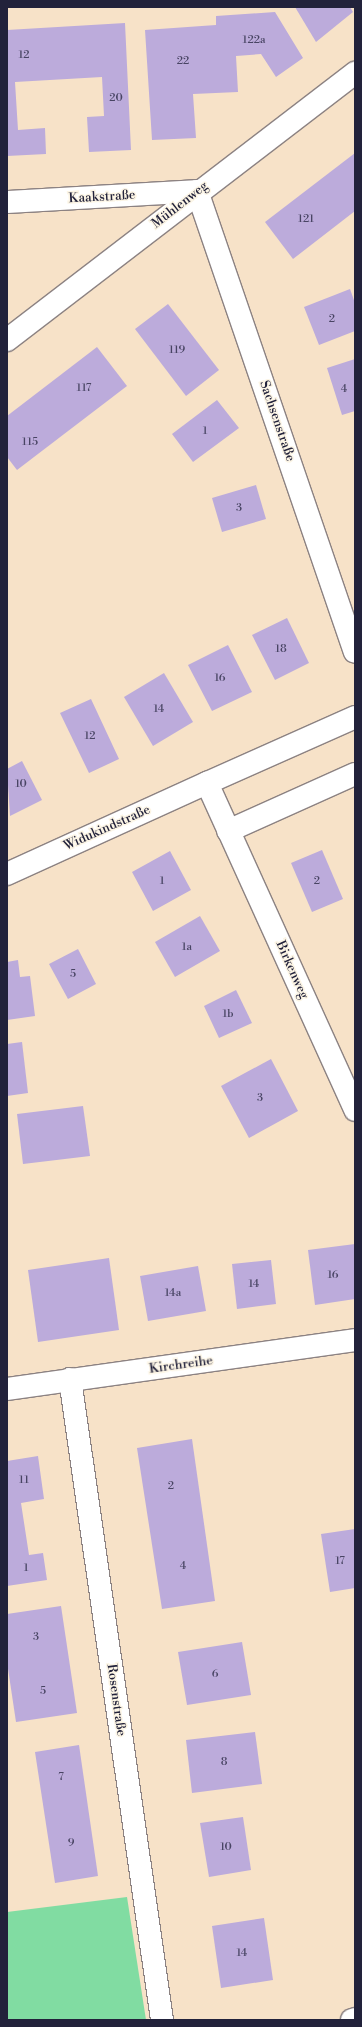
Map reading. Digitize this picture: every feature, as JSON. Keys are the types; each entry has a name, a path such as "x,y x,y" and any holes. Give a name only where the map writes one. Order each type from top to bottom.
{"street":[{"name":"Mühlenweg","path":"7,340 197,191 355,73"},
{"name":"Kaakstraße","path":"7,202 197,191"},
{"name":"Sachsenstraße","path":"197,191 355,652"},
{"name":"Widukindstraße","path":"7,874 207,783 355,718"},
{"path":"207,783 228,831 355,774"},
{"name":"Birkenweg","path":"228,831 355,1110"},
{"name":"Kirchreihe","path":"7,1389 355,1340"},
{"name":"Rosenstraße","path":"70,1379 162,2020"}],"green space":[{"path":"127,1897 146,2020 7,2020 7,1912"}],"building":[{"path":"295,7 350,7 353,12 316,42"},
{"path":"275,12 303,58 276,77 261,54 236,56 238,92 193,94 196,138 152,140 145,30 216,25 216,16"},
{"path":"125,23 131,150 89,152 87,117 104,116 102,77 15,82 18,130 45,128 46,154 7,156 7,30"},
{"path":"355,153 355,211 293,259 265,222"},
{"path":"350,289 355,303 355,331 319,345 304,307"},
{"path":"168,304 219,370 186,396 135,329"},
{"path":"97,347 127,386 17,470 7,457 7,416"},
{"path":"355,359 355,411 342,415 327,368"},
{"path":"217,400 239,428 193,462 172,434"},
{"path":"256,485 266,519 222,532 212,498"},
{"path":"287,618 309,663 275,680 252,635"},
{"path":"228,645 252,692 212,711 188,665"},
{"path":"164,673 193,722 153,746 124,697"},
{"path":"91,699 119,759 89,773 60,713"},
{"path":"22,761 42,800 10,816 7,769"},
{"path":"322,850 343,899 312,912 291,863"},
{"path":"170,851 191,890 153,911 132,872"},
{"path":"200,916 220,951 175,977 155,942"},
{"path":"78,949 96,984 68,999 49,964"},
{"path":"18,960 20,977 30,976 35,1016 7,1020 7,962"},
{"path":"236,990 252,1023 219,1038 204,1006"},
{"path":"22,1042 28,1093 7,1096 7,1044"},
{"path":"271,1059 298,1111 249,1138 221,1086"},
{"path":"83,1106 90,1156 23,1164 17,1114"},
{"path":"355,1244 355,1299 315,1305 308,1250"},
{"path":"109,1258 119,1330 38,1342 28,1270"},
{"path":"271,1260 276,1304 237,1309 232,1264"},
{"path":"198,1266 206,1311 148,1321 140,1276"},
{"path":"192,1439 215,1601 162,1609 137,1448"},
{"path":"38,1456 44,1499 21,1503 29,1555 43,1553 47,1580 7,1586 7,1461"},
{"path":"355,1529 355,1588 330,1592 321,1534"},
{"path":"61,1606 77,1713 16,1722 7,1662 7,1614"},
{"path":"242,1642 251,1695 187,1705 178,1652"},
{"path":"255,1732 262,1784 192,1793 186,1740"},
{"path":"79,1745 98,1876 55,1883 35,1752"},
{"path":"243,1817 251,1870 209,1877 200,1823"},
{"path":"264,1918 273,1980 221,1988 212,1926"}]}
